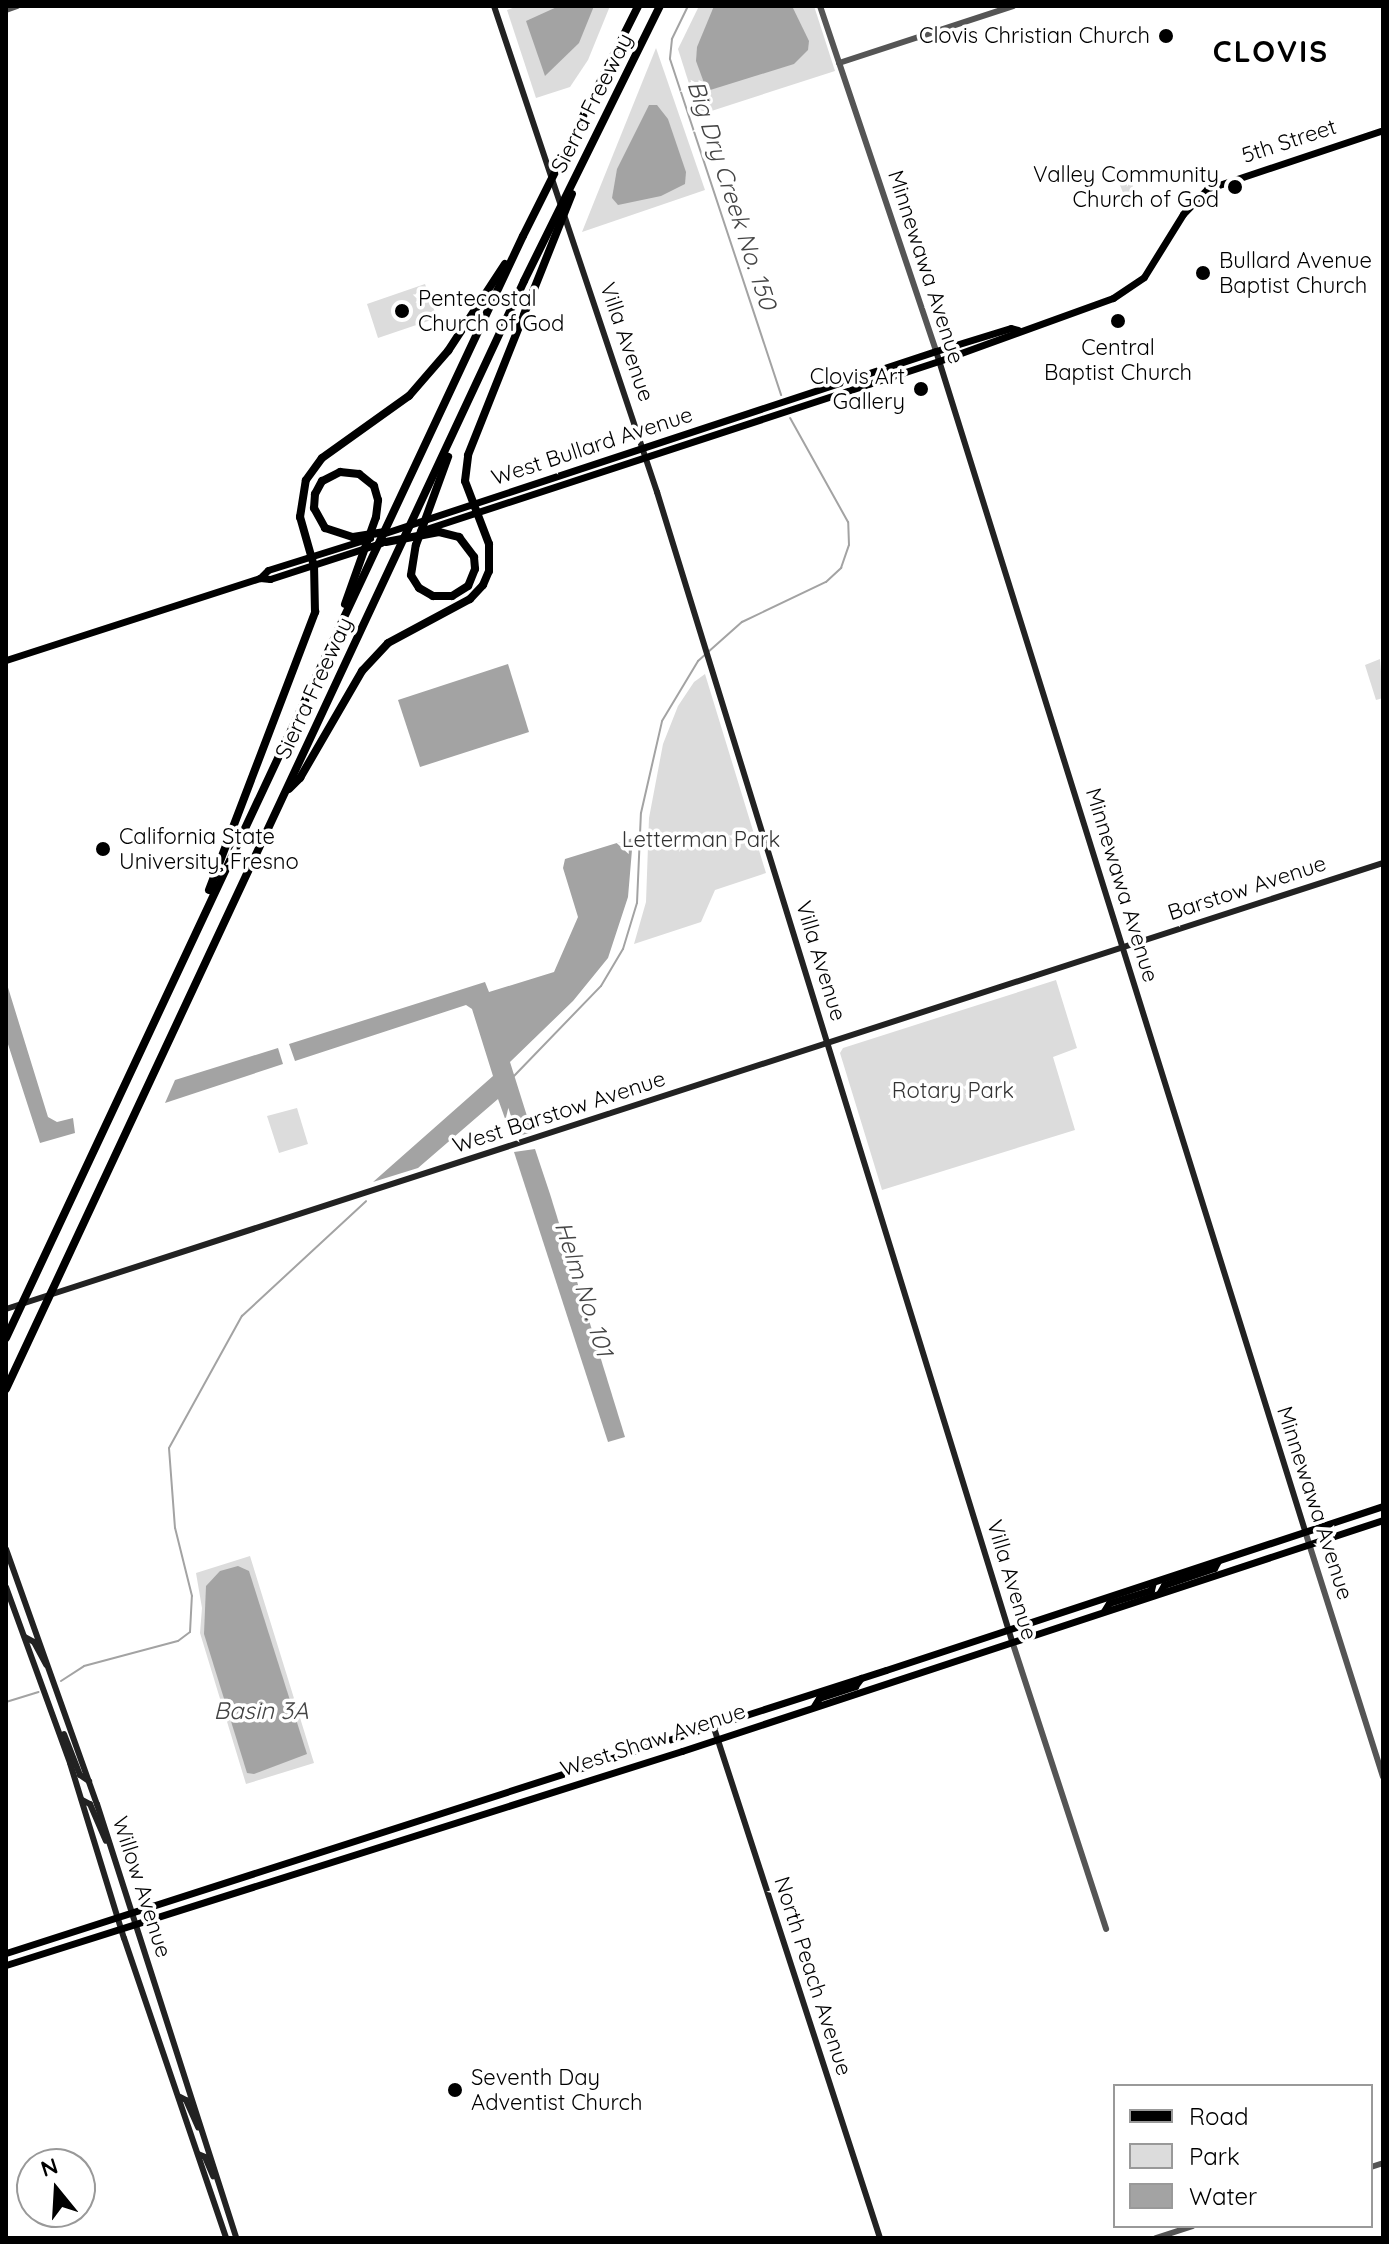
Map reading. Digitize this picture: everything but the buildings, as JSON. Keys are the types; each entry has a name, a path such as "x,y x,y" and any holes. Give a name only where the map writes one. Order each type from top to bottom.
{"highway":[{"name":"Sierra Freeway","path":"6,1338 523,236 638,6"},
{"name":"Sierra Freeway","path":"6,1389 466,408 660,6"},
{"path":"283,796 300,778 362,671 388,643 470,599 483,585 489,571 489,544 465,481 468,455 594,139"},
{"path":"193,936 315,612 313,561 300,508 312,471 328,453 409,396 448,351 523,236"},
{"path":"386,542 439,529 464,541 475,563 468,586 446,598 422,591 410,568 466,408"},
{"path":"326,657 378,508 377,492 370,481 354,472 340,472 327,477 318,487 314,508 325,528 352,540 390,531"}],"main road":[{"name":"Villa Avenue","path":"494,6 646,457 1012,1641"},
{"name":"5th Street","path":"1018,330 1103,302 1130,289 1151,268 1183,214 1207,189 1383,130"},
{"name":"West Bullard Avenue","path":"390,531 444,514 476,508 518,500 1013,336 1018,330 1011,328 936,351 562,475 476,508 439,529"},
{"name":"Minnewawa Avenue","path":"936,351 1305,1531"},
{"path":"864,386 869,379 904,362"},
{"path":"769,417 810,398 813,392"},
{"path":"518,500 521,494 562,475"},
{"path":"313,561 352,540"},
{"path":"6,660 260,578 268,570 347,554 386,542"},
{"name":"Barstow Avenue","path":"1122,948 1383,863"},
{"name":"West Barstow Avenue","path":"6,1309 1122,948"},
{"name":"West Shaw Avenue","path":"6,1953 861,1678 1008,1627 1383,1506"},
{"name":"West Shaw Avenue","path":"6,1965 717,1739 1383,1520"},
{"name":"Willow Avenue","path":"6,1549 89,1781 236,2238"},
{"path":"1160,1592 1164,1585 1214,1568 1220,1560"},
{"path":"1104,1611 1109,1603 1151,1590 1153,1582"},
{"name":"Willow Avenue","path":"6,1587 54,1717 121,1930 226,2238"},
{"path":"25,1637 30,1638 49,1667"},
{"path":"814,1706 819,1698 855,1686 861,1678"},
{"path":"54,1717 80,1775 89,1781"},
{"name":"North Peach Avenue","path":"713,1725 880,2238"},
{"path":"82,1800 91,1807 113,1854"},
{"path":"172,2074 180,2059"},
{"path":"179,2097 186,2100 201,2129"},
{"path":"198,2154 205,2157 218,2182"}],"street":[{"path":"6,10 17,6"},
{"name":"Minnewawa Avenue","path":"820,6 936,351"},
{"path":"839,63 1013,6"},
{"name":"Minnewawa Avenue","path":"1305,1531 1383,1777"},
{"name":"Villa Avenue","path":"1012,1641 1106,1929"},
{"path":"1156,2238 1186,2228"}],"green space":[{"path":"518,6 610,6 588,60 570,87 536,98 507,10"},
{"path":"699,6 814,6 835,71 699,115 678,49"},
{"path":"656,48 705,190 582,232 596,197"},
{"path":"1128,171 1139,205 1129,208 1116,175"},
{"name":"Pentecostal Church of God","path":"425,284 437,318 378,338 367,304"},
{"path":"1380,659 1383,698 1376,700 1365,665"},
{"name":"Letterman Park","path":"705,674 766,873 715,890 701,922 634,944 646,902 649,818 663,744 678,706 694,682"},
{"name":"Rotary Park","path":"1056,980 1077,1048 1053,1057 1075,1130 882,1190 840,1053 843,1048"},
{"path":"297,1108 308,1144 279,1153 267,1116"},
{"name":"Basin 3A","path":"250,1556 314,1763 246,1784 200,1633 202,1608 196,1573"}],"water":[{"path":"559,6 594,6 579,43 545,76 526,21"},
{"path":"714,6 792,6 809,41 808,50 794,64 707,91 696,61 697,47"},
{"path":"649,105 657,105 668,119 686,172 685,184 661,196 618,205 612,198 617,169"},
{"path":"508,664 529,732 420,767 398,700"},
{"path":"633,838 628,897 608,958 573,1001 510,1062 532,1132 512,1138 498,1099 418,1168 373,1182 493,1076 472,1009 466,1005 295,1061 289,1044 485,982 489,992 554,972 578,917 563,868 565,859"},
{"path":"6,981 48,1117 57,1122 73,1118 75,1133 40,1143 6,1038"},
{"path":"278,1048 283,1064 165,1103 175,1080"},
{"path":"535,1149 625,1437 608,1442 514,1152"},
{"name":"Basin 3A","path":"238,1566 249,1571 307,1754 254,1774 247,1773 204,1634 206,1586 220,1571"}],"waterway":[{"name":"Big Dry Creek No. 150","path":"688,6 672,39 670,59 781,395"},
{"name":"Big Dry Creek No. 150","path":"514,1076 601,986 623,949 637,903 641,813 662,721 698,661 742,622 826,582 841,568 849,545 848,522 790,418"},
{"name":"Big Dry Creek No. 150","path":"61,1681 84,1666 178,1641 190,1632 192,1596 175,1528 169,1448 242,1316 366,1201"},
{"name":"Big Dry Creek No. 150","path":"6,1702 38,1692"}],"place":[{"name":"Clovis Christian Church","path":"1166,36"},
{"name":"Valley Community Church of God","path":"1235,187"},
{"name":"Bullard Avenue Baptist Church","path":"1203,273"},
{"name":"Pentecostal Church of God","path":"402,311"},
{"name":"Central Baptist Church","path":"1118,321"},
{"name":"Clovis Art Gallery","path":"921,389"},
{"name":"California State University, Fresno","path":"103,849"},
{"name":"Seventh Day Adventist Church","path":"455,2090"}],"district":[{"name":"CLOVIS","path":"1271,51"}],"water label":[{"name":"Helm No. 101","path":"584,1289"}]}
